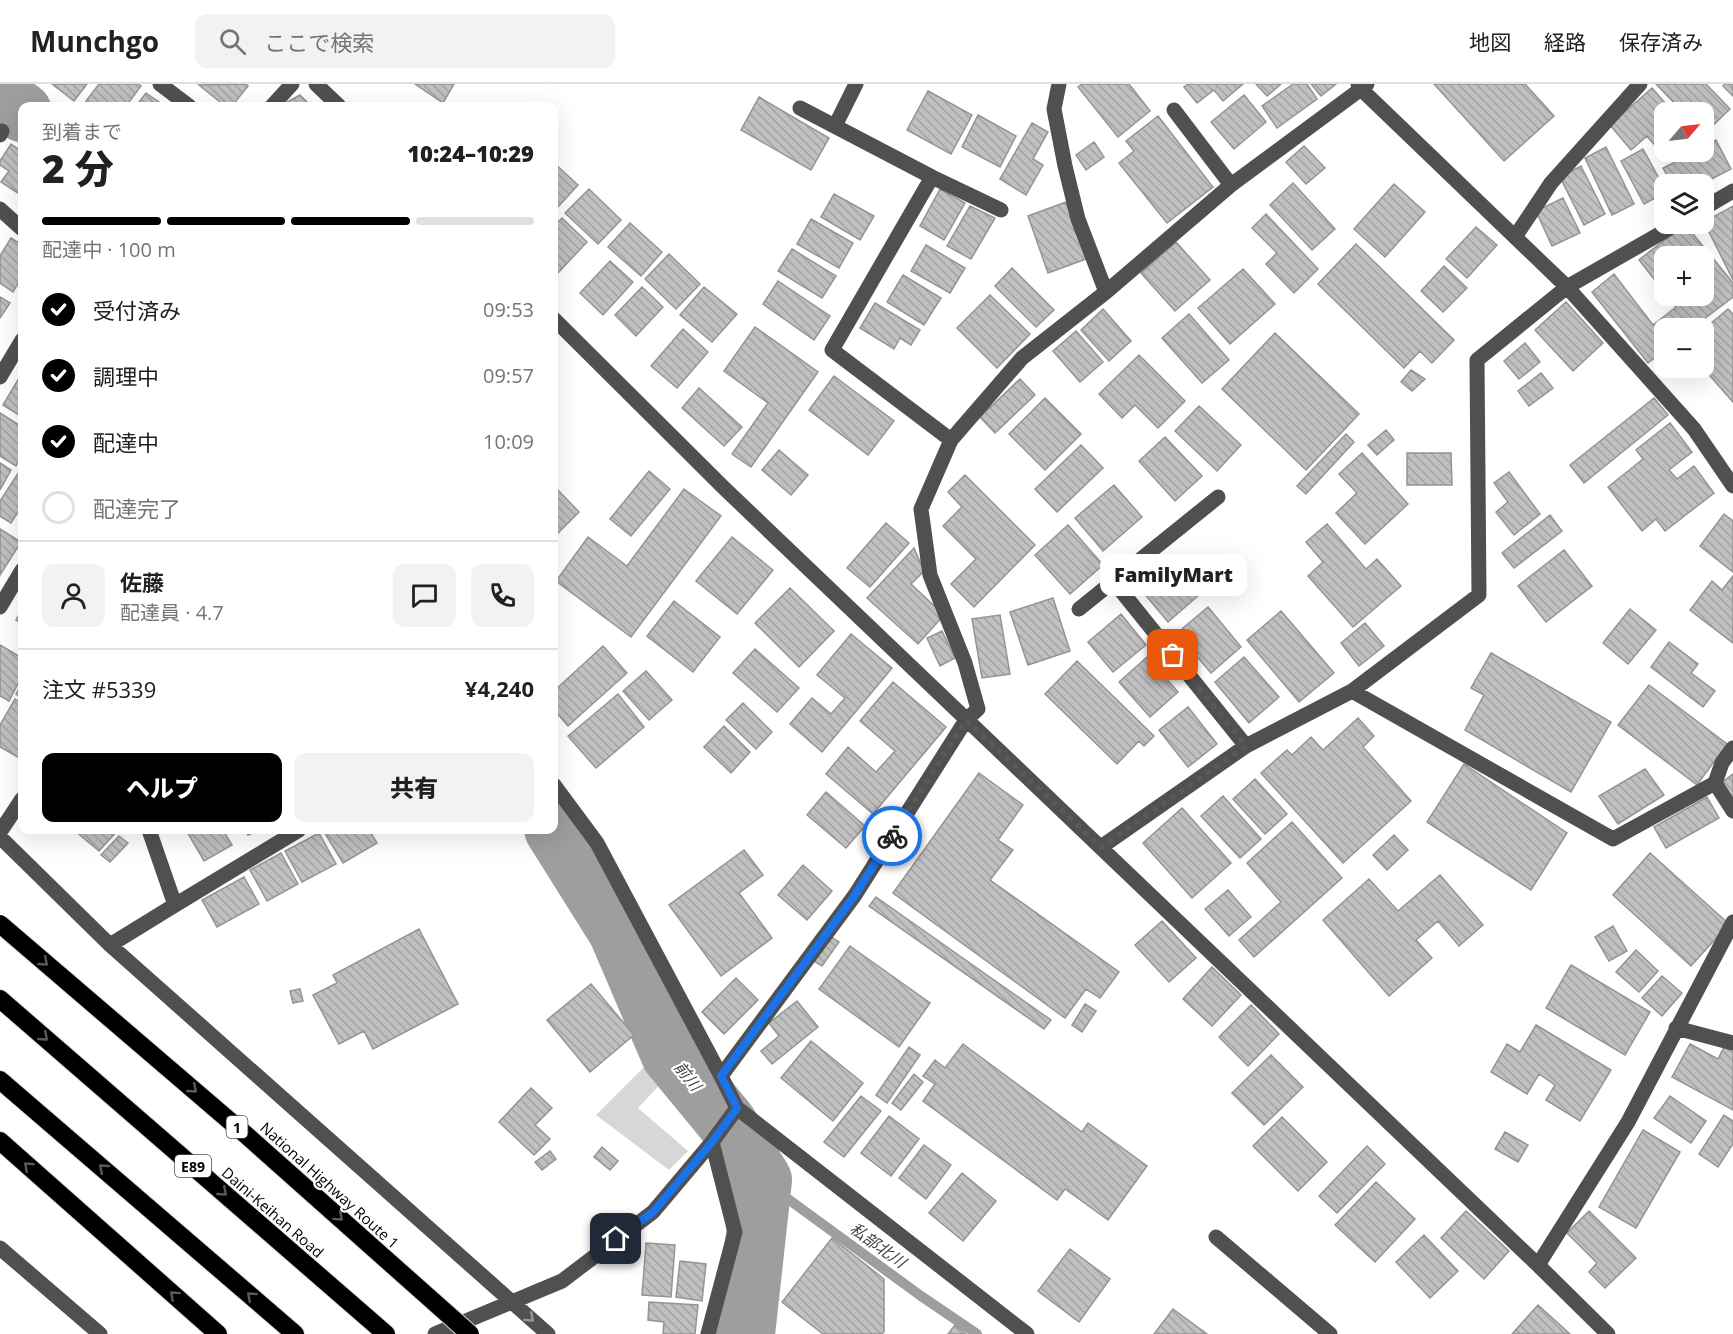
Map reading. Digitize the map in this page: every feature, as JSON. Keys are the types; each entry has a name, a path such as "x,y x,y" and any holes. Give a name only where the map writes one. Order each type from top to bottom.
{"highway":[{"name":"National Highway Route 1","path":"0,924 245,1134 470,1334"},
{"name":"Daini-Keihan Road","path":"0,999 386,1334"},
{"path":"0,1080 295,1334"},
{"path":"0,1141 218,1334"}],"street":[{"path":"160,84 184,102"},
{"path":"276,102 292,84"},
{"path":"316,84 335,102"},
{"path":"835,126 856,84"},
{"path":"1059,84 1054,109 1065,166 1078,219 1106,292"},
{"path":"1515,237 1551,183 1639,84"},
{"path":"721,1076 855,895 966,720 978,709 965,663 930,575 921,509 951,440 1022,357 1106,292 1231,185 1362,86 1567,287 1694,429 1732,484"},
{"path":"800,108 1001,210"},
{"path":"1174,110 1231,185"},
{"path":"933,177 832,350 951,440"},
{"path":"1714,202 1733,191"},
{"path":"0,209 18,225"},
{"path":"1101,847 1246,746 1352,691 1479,595 1477,360 1567,287 1660,234"},
{"path":"558,323 724,488 1538,1265 1591,1328 1608,1334"},
{"path":"0,377 18,347"},
{"path":"1079,609 1218,497"},
{"path":"0,607 18,577"},
{"path":"1114,582 1246,746"},
{"path":"1352,691 1613,839 1715,783 1722,763 1733,748"},
{"path":"1715,783 1733,812"},
{"path":"558,790 597,843 737,1108 1028,1334"},
{"path":"0,832 18,805"},
{"path":"150,834 175,905"},
{"path":"110,945 292,834"},
{"path":"0,837 110,945 549,1334"},
{"path":"1538,1265 1628,1122 1733,922"},
{"path":"1676,1028 1733,1043"},
{"path":"435,1334 562,1281 653,1212 712,1142 737,1108"},
{"path":"708,1334 735,1232 712,1142"},
{"path":"1216,1237 1329,1334"},
{"path":"0,1248 100,1334"}],"shaded area":[{"path":"653,1058 668,1076 638,1108 688,1151 669,1170 596,1115"}],"building":[{"path":"52,84 87,84 74,101"},
{"path":"99,84 138,84 141,86 129,102 86,101"},
{"path":"246,84 248,86 235,102 220,102 199,85"},
{"path":"415,84 454,84 442,102"},
{"path":"1082,84 1129,84 1150,111 1118,137 1078,87"},
{"path":"1188,84 1243,84 1223,101 1214,90 1197,103 1184,87"},
{"path":"1256,84 1281,84 1267,96"},
{"path":"1293,84 1307,84 1317,99 1277,128 1262,106"},
{"path":"1311,84 1336,84 1321,96"},
{"path":"1434,84 1525,84 1554,116 1504,161"},
{"path":"1656,84 1706,84 1730,109 1714,124 1714,102 1673,102"},
{"path":"1733,84 1733,96 1723,86"},
{"path":"1652,88 1664,102 1654,102 1654,144 1647,136 1631,150 1610,125"},
{"path":"928,91 972,115 951,154 907,130"},
{"path":"146,93 159,102 139,102"},
{"path":"300,95 307,102 287,102"},
{"path":"1244,95 1266,122 1234,149 1211,122"},
{"path":"759,97 829,138 811,170 741,130"},
{"path":"978,115 1016,136 1000,167 962,147"},
{"path":"1158,116 1213,187 1167,223 1119,163 1134,151 1126,141"},
{"path":"1032,123 1048,132 1033,159 1043,165 1026,195 1000,179"},
{"path":"1716,140 1731,169 1714,178 1714,174 1666,174 1663,168 1675,162 1714,162 1714,141"},
{"path":"1094,142 1104,157 1086,170 1076,155"},
{"path":"11,144 18,149 18,193 1,182 9,171 0,165 0,161"},
{"path":"1304,146 1325,168 1306,184 1286,162"},
{"path":"1606,147 1634,204 1612,215 1585,158"},
{"path":"1643,149 1657,174 1654,174 1654,199 1644,204 1621,161"},
{"path":"1581,166 1605,214 1584,225 1560,177"},
{"path":"558,167 578,185 558,207"},
{"path":"1293,183 1335,229 1312,250 1270,205"},
{"path":"1394,184 1425,212 1385,257 1354,229"},
{"path":"589,189 621,220 598,244 565,213"},
{"path":"940,189 965,203 944,240 920,226"},
{"path":"834,194 874,216 860,240 821,217"},
{"path":"1563,198 1580,233 1552,246 1536,211"},
{"path":"1066,202 1086,259 1048,273 1028,216"},
{"path":"970,206 995,218 971,259 947,246"},
{"path":"1733,206 1733,280 1710,234 1714,234 1714,216"},
{"path":"1266,214 1318,269 1294,293 1266,264 1277,253 1252,228"},
{"path":"562,218 587,242 558,273 558,222"},
{"path":"811,219 853,243 839,268 797,244"},
{"path":"630,223 662,252 641,276 608,247"},
{"path":"1476,227 1497,245 1467,278 1446,259"},
{"path":"1672,234 1693,234 1703,246 1657,246"},
{"path":"11,238 18,242 18,284 13,292 0,283 0,256"},
{"path":"1176,242 1210,280 1175,311 1141,273"},
{"path":"1356,244 1454,340 1432,363 1420,351 1404,368 1318,284"},
{"path":"926,245 965,268 950,293 911,271"},
{"path":"1654,248 1654,279 1639,260"},
{"path":"792,249 836,276 822,298 778,271"},
{"path":"669,254 700,284 676,309 645,279"},
{"path":"1714,260 1733,283 1733,297 1705,318 1662,318 1676,307 1714,306"},
{"path":"610,261 633,282 603,315 580,293"},
{"path":"1444,266 1467,288 1443,312 1421,291"},
{"path":"1012,268 1054,310 1036,327 995,286"},
{"path":"1243,269 1275,304 1230,344 1198,308"},
{"path":"1614,274 1653,325 1654,358 1648,363 1592,292"},
{"path":"903,275 941,298 924,325 887,302"},
{"path":"778,281 830,316 814,340 763,304"},
{"path":"642,287 663,307 636,336 615,315"},
{"path":"704,287 737,314 712,342 680,315"},
{"path":"990,295 1030,334 997,368 957,328"},
{"path":"0,297 10,303 0,318"},
{"path":"1566,302 1603,343 1573,371 1535,330"},
{"path":"875,303 920,330 911,345 900,338 894,349 860,328"},
{"path":"1103,309 1131,341 1109,361 1081,330"},
{"path":"1728,309 1733,314 1733,402 1712,378 1714,378 1714,321"},
{"path":"1189,314 1229,360 1202,383 1162,338"},
{"path":"755,327 818,372 751,467 732,454 768,403 724,371"},
{"path":"683,329 708,352 677,388 651,366"},
{"path":"1076,331 1103,362 1080,382 1053,351"},
{"path":"1275,333 1359,414 1306,470 1222,389"},
{"path":"1525,343 1540,362 1519,379 1504,361"},
{"path":"1139,355 1185,401 1158,428 1135,405 1122,418 1099,394"},
{"path":"1411,370 1425,379 1412,391 1401,382"},
{"path":"1541,373 1553,388 1529,406 1518,391"},
{"path":"834,376 894,421 868,455 809,410"},
{"path":"1020,379 1035,395 995,433 980,417"},
{"path":"18,380 18,414 3,405"},
{"path":"699,388 742,427 724,446 682,408"},
{"path":"1045,398 1081,434 1045,470 1009,434"},
{"path":"1654,398 1668,415 1584,483 1570,465"},
{"path":"1199,406 1241,445 1217,471 1175,431"},
{"path":"0,413 18,424 18,462 16,466 0,456"},
{"path":"1670,423 1692,452 1669,470 1677,479 1694,466 1714,493 1665,531 1656,519 1642,531 1608,487 1643,459 1636,450"},
{"path":"1386,430 1394,440 1377,455 1368,445"},
{"path":"1346,434 1354,442 1306,494 1297,486"},
{"path":"1165,437 1202,476 1175,501 1139,461"},
{"path":"1081,445 1103,468 1057,512 1035,489"},
{"path":"779,450 808,475 791,495 762,470"},
{"path":"1362,453 1408,504 1365,544 1336,513 1357,493 1339,474"},
{"path":"1407,453 1451,453 1452,485 1407,485"},
{"path":"0,463 11,470 0,490"},
{"path":"649,471 670,489 631,536 610,519"},
{"path":"1509,472 1540,514 1514,535 1496,512 1508,502 1494,483"},
{"path":"18,474 18,512 11,523 0,516 0,501"},
{"path":"965,475 1035,545 974,607 951,584 976,559 943,526 962,507 948,492"},
{"path":"1114,485 1142,517 1103,551 1075,518"},
{"path":"684,489 721,516 631,637 558,582 558,578 588,537 627,566"},
{"path":"558,490 579,512 558,533"},
{"path":"1724,514 1733,521 1733,572 1700,546"},
{"path":"1550,515 1562,531 1514,568 1502,553"},
{"path":"886,523 909,543 870,587 847,568"},
{"path":"1327,524 1366,569 1377,559 1401,586 1353,627 1308,576 1323,562 1306,542"},
{"path":"1068,525 1103,565 1070,594 1035,555"},
{"path":"0,529 18,540 18,547 0,575"},
{"path":"732,537 773,570 737,614 696,581"},
{"path":"914,548 924,571 911,584 944,615 918,644 867,598"},
{"path":"1564,550 1592,586 1546,622 1518,586"},
{"path":"1174,565 1199,595 1168,622 1143,592"},
{"path":"1733,576 1733,643 1690,610 1712,581 1722,590"},
{"path":"790,588 834,631 799,667 755,623"},
{"path":"1053,598 1070,651 1028,665 1010,612"},
{"path":"674,601 720,637 693,672 647,636"},
{"path":"1208,607 1241,647 1211,673 1177,633"},
{"path":"1630,609 1656,630 1628,664 1603,643"},
{"path":"1281,611 1334,673 1299,702 1247,640"},
{"path":"1121,614 1146,645 1113,672 1088,642"},
{"path":"1000,615 1010,674 982,678 972,619"},
{"path":"1365,623 1384,646 1359,666 1341,643"},
{"path":"942,631 955,658 940,666 927,638"},
{"path":"851,634 892,668 822,752 790,724 812,698 831,714 845,698 817,675"},
{"path":"1669,642 1698,664 1691,673 1715,691 1703,707 1651,667"},
{"path":"0,645 18,656 18,684 9,701 0,696"},
{"path":"603,646 627,673 568,726 558,715 558,687"},
{"path":"755,649 799,688 777,712 733,673"},
{"path":"1491,653 1611,722 1571,792 1465,730 1484,695 1471,688"},
{"path":"1147,657 1178,692 1150,717 1119,682"},
{"path":"1244,657 1279,697 1249,723 1215,682"},
{"path":"1077,661 1154,736 1144,746 1139,741 1117,764 1045,694"},
{"path":"646,671 672,700 649,720 623,691"},
{"path":"893,682 946,727 873,814 826,774 848,747 876,772 895,751 860,721"},
{"path":"1649,685 1727,744 1697,785 1618,725"},
{"path":"618,694 644,727 596,768 568,736"},
{"path":"15,699 18,701 18,757 0,747 0,725"},
{"path":"743,703 772,732 756,749 726,720"},
{"path":"1188,707 1217,744 1188,767 1159,730"},
{"path":"1358,718 1374,736 1363,747 1411,801 1343,863 1261,773 1287,750 1292,755 1311,737 1323,750"},
{"path":"724,726 750,752 731,773 704,747"},
{"path":"1464,764 1567,833 1531,890 1427,822"},
{"path":"1645,769 1664,795 1618,824 1599,796"},
{"path":"979,773 1023,805 998,840 1013,850 990,880 1119,972 1100,998 1086,989 1065,1018 893,893"},
{"path":"1733,774 1733,802 1720,784"},
{"path":"1255,779 1287,814 1265,834 1233,799"},
{"path":"826,792 865,826 846,848 807,815"},
{"path":"1223,796 1261,839 1240,858 1201,816"},
{"path":"1707,797 1719,818 1666,848 1654,827"},
{"path":"1182,808 1231,863 1192,898 1143,843"},
{"path":"1292,822 1342,878 1254,957 1239,940 1281,902 1247,863"},
{"path":"79,834 114,834 99,851"},
{"path":"188,834 225,834 232,845 204,861"},
{"path":"320,834 336,864 302,882 285,851"},
{"path":"325,834 371,834 377,843 343,863"},
{"path":"1394,835 1408,850 1387,870 1373,855"},
{"path":"119,836 128,843 110,862 101,855"},
{"path":"744,850 763,875 739,893 772,938 721,976 669,905"},
{"path":"281,853 298,884 267,901 250,870"},
{"path":"1650,853 1729,924 1691,966 1613,895"},
{"path":"803,865 832,891 807,920 778,895"},
{"path":"1440,875 1483,925 1459,946 1438,921 1416,940 1432,958 1389,996 1323,920 1369,879 1398,911"},
{"path":"244,877 259,904 217,927 202,900"},
{"path":"1228,890 1251,917 1229,936 1205,909"},
{"path":"876,897 1051,1020 1044,1029 869,906"},
{"path":"1162,921 1196,958 1169,982 1135,945"},
{"path":"1613,926 1627,951 1609,961 1595,937"},
{"path":"419,929 458,1004 373,1049 364,1031 339,1044 313,995 337,983 333,975"},
{"path":"831,937 839,942 822,966 814,961"},
{"path":"850,946 930,1003 899,1047 819,989"},
{"path":"1636,950 1658,971 1639,992 1616,972"},
{"path":"1571,965 1650,1012 1625,1055 1546,1008"},
{"path":"1212,967 1241,995 1212,1026 1183,999"},
{"path":"1662,976 1682,993 1662,1016 1642,998"},
{"path":"736,978 758,1000 724,1034 702,1012"},
{"path":"591,984 634,1035 590,1072 547,1020"},
{"path":"300,989 303,1001 293,1003 290,991"},
{"path":"797,1001 818,1027 772,1064 761,1051 779,1036 769,1023"},
{"path":"1085,1004 1096,1011 1082,1032 1072,1025"},
{"path":"1251,1005 1279,1034 1248,1066 1219,1037"},
{"path":"1536,1025 1611,1070 1580,1121 1546,1100 1555,1085 1539,1074 1527,1094 1491,1072 1507,1044 1520,1052"},
{"path":"811,1041 863,1083 833,1121 781,1078"},
{"path":"963,1044 1082,1132 1088,1123 1147,1166 1108,1220 1065,1189 1057,1200 923,1101 935,1084 923,1076 935,1060 945,1068"},
{"path":"1690,1044 1718,1059 1724,1047 1733,1052 1733,1110 1672,1077"},
{"path":"909,1047 920,1055 887,1103 876,1095"},
{"path":"1271,1055 1303,1087 1264,1125 1232,1093"},
{"path":"914,1074 923,1082 901,1110 892,1103"},
{"path":"531,1088 552,1108 535,1125 550,1139 534,1155 499,1122"},
{"path":"861,1096 881,1111 844,1157 824,1142"},
{"path":"1670,1096 1706,1121 1691,1143 1654,1118"},
{"path":"1724,1115 1733,1121 1733,1144 1718,1167 1699,1154"},
{"path":"889,1116 919,1139 891,1176 861,1153"},
{"path":"1282,1117 1327,1162 1298,1191 1253,1146"},
{"path":"1643,1130 1680,1152 1636,1228 1599,1207"},
{"path":"1505,1132 1528,1145 1518,1162 1495,1149"},
{"path":"924,1145 951,1165 926,1199 899,1178"},
{"path":"1367,1146 1385,1164 1337,1213 1319,1196"},
{"path":"602,1147 618,1161 610,1170 594,1157"},
{"path":"550,1151 556,1159 542,1170 535,1162"},
{"path":"962,1173 996,1201 963,1241 929,1213"},
{"path":"1376,1182 1415,1219 1375,1262 1335,1225"},
{"path":"1466,1211 1509,1251 1484,1279 1441,1238"},
{"path":"1589,1211 1636,1258 1605,1288 1589,1272 1597,1263 1567,1233"},
{"path":"1424,1235 1458,1271 1430,1298 1396,1262"},
{"path":"832,1238 884,1279 884,1332 882,1334 823,1334 782,1302"},
{"path":"646,1243 675,1245 671,1297 642,1295"},
{"path":"1070,1249 1110,1279 1079,1322 1038,1291"},
{"path":"680,1261 706,1264 702,1301 676,1297"},
{"path":"649,1302 698,1305 695,1334 663,1334 664,1322 648,1320"},
{"path":"1538,1305 1570,1334 1512,1334"},
{"path":"1173,1309 1207,1334 1154,1334"},
{"path":"955,1325 966,1334 948,1334"}],"waterway":[{"name":"前川","path":"0,96 18,109"},
{"name":"前川","path":"557,834 618,931 671,1055 727,1123 762,1180 745,1334"},
{"name":"私部北川","path":"762,1180 977,1334"}],"way so far":[{"path":"892,836 966,720 1101,847 1246,746 1173,655"}],"place":[{"name":"FamilyMart","path":"1173,655"}],"route":[{"path":"616,1239 653,1212 712,1142 737,1108 721,1076 855,895 892,836"}]}
